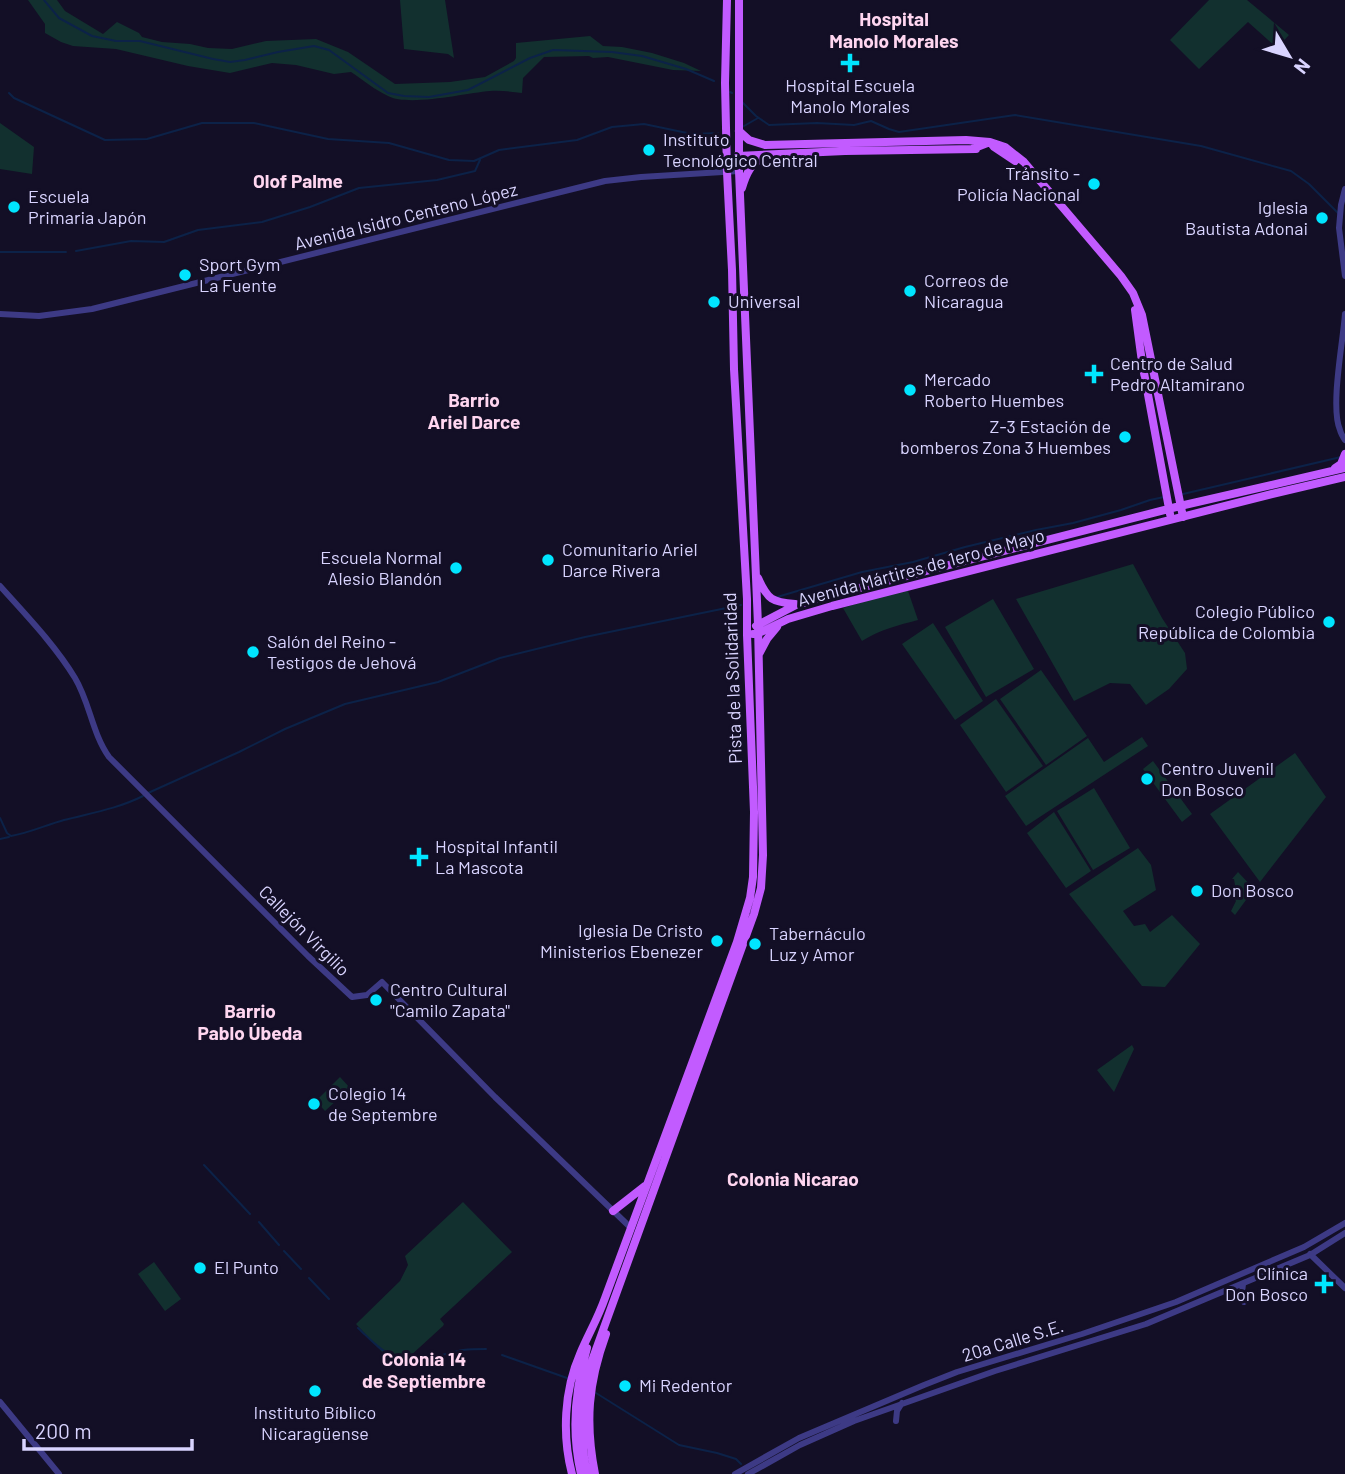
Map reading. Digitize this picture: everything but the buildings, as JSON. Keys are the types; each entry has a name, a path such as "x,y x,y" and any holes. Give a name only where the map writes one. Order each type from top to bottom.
{"main road":[{"name":"Pista de la Solidaridad","path":"572,1474 567,1436 568,1396 579,1355 593,1328 648,1185 737,942 750,898 753,877 754,812 747,599 726,157 727,0"},
{"name":"Pista de la Solidaridad","path":"586,1365 612,1304 758,900 763,855 739,171 738,0"},
{"path":"739,131 749,140 765,145 938,140 990,142 1005,147 1024,162 1133,293 1142,315 1183,517"},
{"path":"972,149 990,142"},
{"path":"990,142 1018,164 1046,194 1128,295 1135,310 1142,362 1172,520"},
{"path":"726,157 775,153 972,149 989,149 1003,153"},
{"path":"740,197 751,166 761,158 775,153"},
{"name":"Avenida Mártires de 1ero de Mayo","path":"747,635 796,605 1169,509 1179,498 1329,471 1345,459"},
{"name":"Avenida Mártires de 1ero de Mayo","path":"757,629 832,606 1345,477"},
{"path":"755,573 769,598 796,605"},
{"path":"758,657 767,639 782,622"},
{"path":"613,1211 648,1185"},
{"name":"Pista de la Solidaridad","path":"595,1474 589,1437 590,1395 612,1304"},
{"name":"Pista de la Solidaridad","path":"586,1365 593,1328"},
{"path":"581,1474 576,1445 576,1397 586,1365"},
{"path":"586,1365 581,1413 587,1474"}],"street":[{"name":"Avenida Isidro Centeno López","path":"0,314 39,316 92,309 606,181 739,171"},
{"path":"1345,189 1339,222 1345,276"},
{"path":"1345,314 1337,404 1338,425 1345,438"},
{"name":"Callejón Virgilio","path":"0,586 51,645 75,678 82,690 101,746 147,794 352,997 367,995 382,982 495,1097 631,1228"},
{"name":"20a Calle S.E.","path":"735,1474 799,1438 924,1385 1177,1302 1304,1247 1345,1223"},
{"name":"20a Calle S.E.","path":"748,1474 800,1445 854,1421 995,1371 1146,1324 1310,1255 1345,1233"},
{"path":"1324,1246 1321,1257 1324,1268"},
{"path":"1304,1247 1345,1288"},
{"path":"1243,1284 1244,1302"},
{"path":"0,1402 59,1474"},
{"path":"896,1421 897,1411 902,1403"}],"green space":[{"path":"28,0 57,0 65,11 103,34 117,22 142,37 162,42 232,49 266,41 316,39 348,52 395,84 450,82 485,77 514,61 516,43 590,36 603,46 652,53 701,71 673,70 608,57 544,57 523,78 522,93 494,91 423,100 397,99 378,91 351,72 334,74 296,65 272,63 230,73 116,49 73,46 45,33 45,24"},
{"path":"400,0 445,0 454,58 448,54 404,49"},
{"path":"1209,0 1247,0 1289,35 1277,48 1248,22 1199,69 1170,40"},
{"path":"0,123 34,147 32,174 0,169"},
{"path":"1133,564 1162,618 1185,653 1187,669 1169,689 1146,705 1130,684 1110,683 1074,701 1016,599"},
{"path":"907,588 918,620 882,631 862,641 843,608"},
{"path":"993,599 1034,669 986,697 945,627"},
{"path":"933,623 983,701 955,720 902,644"},
{"path":"1041,670 1087,736 1046,765 1000,699"},
{"path":"996,699 1043,766 1006,792 960,725"},
{"path":"1142,737 1148,746 1026,826 1005,796 1088,738 1104,762"},
{"path":"1295,753 1326,797 1260,882 1210,814"},
{"path":"1153,761 1192,814 1182,822 1143,769"},
{"path":"1094,788 1130,848 1093,870 1057,811"},
{"path":"1054,812 1091,871 1066,888 1027,833"},
{"path":"1138,848 1151,865 1156,890 1123,911 1134,926 1145,924 1150,932 1172,915 1200,944 1165,987 1142,986 1069,894"},
{"path":"1238,872 1254,889 1235,915 1231,911 1236,901 1232,879"},
{"path":"1132,1045 1134,1049 1114,1092 1097,1070"},
{"path":"340,1077 350,1088 325,1111 316,1101"},
{"path":"463,1202 512,1252 440,1319 443,1326 397,1368 356,1324 400,1281 408,1265 405,1256"},
{"path":"154,1262 181,1299 165,1311 138,1274"}],"waterway":[{"path":"44,0 59,18 92,36 116,41 140,41 230,62 314,46 329,50 388,93 404,96 429,97 468,90 530,58 553,50 642,56 686,69 714,81"},
{"path":"9,93 14,98 105,140 147,139 202,123 254,123 328,139 389,143 449,160 474,161 499,150 577,140 612,127 644,124 692,134 718,133"},
{"path":"742,102 769,125 854,125 871,121 899,132 1015,115 1201,146 1291,171 1309,184 1338,213"},
{"path":"744,126 758,118"},
{"path":"76,251 131,241 164,242 198,230 262,222 359,188 437,180 475,171 480,160"},
{"path":"0,252 66,252"},
{"path":"1183,494 1341,457"},
{"path":"777,597 862,572 1073,523 1164,497"},
{"path":"148,793 345,704 438,682 500,658 585,637 741,605"},
{"path":"0,818 11,836 114,807 143,796"},
{"path":"0,839 9,837"},
{"path":"204,1165 250,1214"},
{"path":"259,1222 279,1245"},
{"path":"284,1251 301,1269"},
{"path":"309,1278 329,1299"},
{"path":"358,1328 374,1344 401,1359 419,1360 463,1350 486,1349"},
{"path":"502,1355 567,1378"},
{"path":"596,1393 679,1445 717,1453 736,1459 741,1464"}],"place":[{"name":"Hospital Escuela Manolo Morales","path":"850,63"},
{"name":"Instituto Tecnológico Central","path":"649,150"},
{"name":"Tránsito - Policía Nacional","path":"1094,184"},
{"name":"Escuela Primaria Japón","path":"14,207"},
{"name":"Iglesia Bautista Adonai","path":"1322,218"},
{"name":"Sport Gym La Fuente","path":"185,275"},
{"name":"Correos de Nicaragua","path":"910,291"},
{"name":"Universal","path":"714,302"},
{"name":"Centro de Salud Pedro Altamirano","path":"1094,374"},
{"name":"Mercado Roberto Huembes","path":"910,390"},
{"name":"Z-3 Estación de bomberos Zona 3 Huembes","path":"1125,437"},
{"name":"Comunitario Ariel Darce Rivera","path":"548,560"},
{"name":"Escuela Normal Alesio Blandón","path":"456,568"},
{"name":"Colegio Público República de Colombia","path":"1329,622"},
{"name":"Salón del Reino - Testigos de Jehová","path":"253,652"},
{"name":"Centro Juvenil Don Bosco","path":"1147,779"},
{"name":"Hospital Infantil La Mascota","path":"419,857"},
{"name":"Don Bosco","path":"1197,891"},
{"name":"Iglesia De Cristo Ministerios Ebenezer","path":"717,941"},
{"name":"Tabernáculo Luz y Amor","path":"755,944"},
{"name":"Centro Cultural \"Camilo Zapata\"","path":"376,1000"},
{"name":"Colegio 14 de Septembre","path":"314,1104"},
{"name":"El Punto","path":"200,1268"},
{"name":"Clínica Don Bosco","path":"1324,1284"},
{"name":"Mi Redentor","path":"625,1386"},
{"name":"Instituto Bíblico Nicaragüense","path":"315,1391"}],"district":[{"name":"Hospital Manolo Morales","path":"894,30"},
{"name":"Olof Palme","path":"298,181"},
{"name":"Barrio Ariel Darce","path":"474,411"},
{"name":"Barrio Pablo Úbeda","path":"250,1022"},
{"name":"Colonia Nicarao","path":"793,1179"},
{"name":"Colonia 14 de Septiembre","path":"424,1370"}]}
